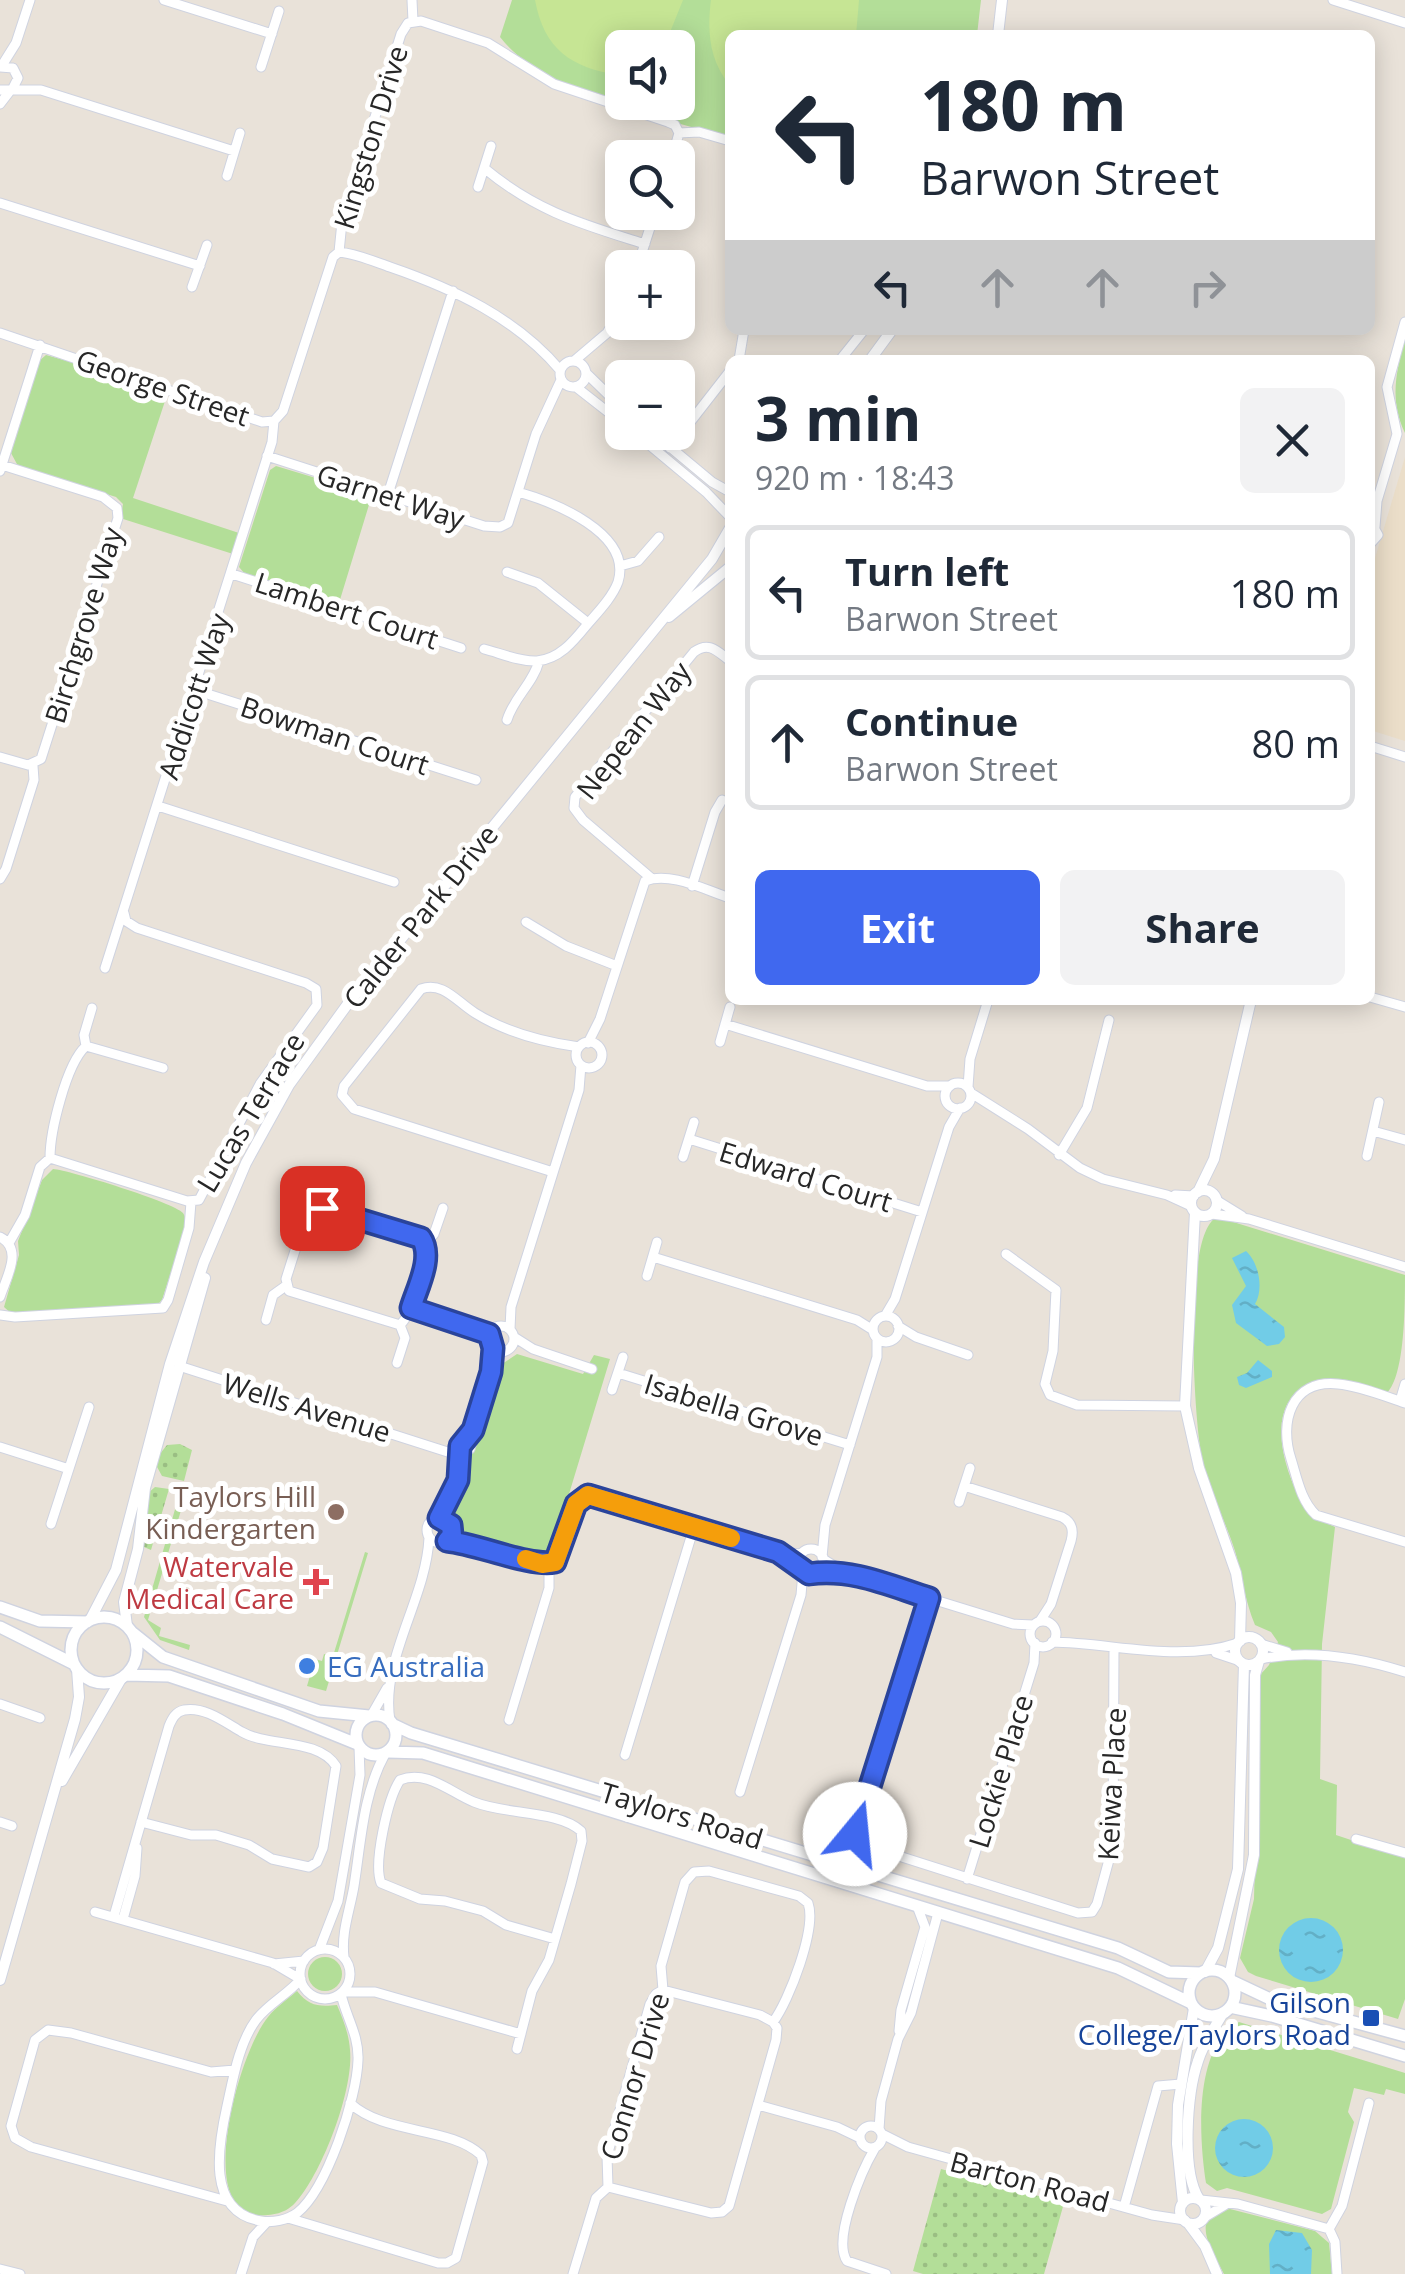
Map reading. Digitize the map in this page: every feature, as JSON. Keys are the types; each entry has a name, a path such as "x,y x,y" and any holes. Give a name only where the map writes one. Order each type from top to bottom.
{"main road":[{"path":"0,1607 40,1621 105,1617 130,1629 164,1657 319,1712 382,1716 392,1722 396,1742 386,1753 374,1756 358,1745 283,1714 169,1676 92,1681 76,1666 0,1627"},
{"path":"76,1666 72,1641 88,1621"},
{"path":"124,1677 137,1655 130,1629"},
{"path":"358,1745 358,1724 370,1716"},
{"name":"Taylors Road","path":"392,1722 426,1738 1118,1948 1169,1972 1203,1972"},
{"name":"Taylors Road","path":"386,1753 423,1753 938,1912 1134,1974 1193,2006"},
{"path":"908,1883 931,1898 938,1912"},
{"path":"1405,2036 1270,1999 1220,1972 1203,1972 1192,1983 1193,2006 1211,2016 1227,2010 1272,2016 1405,2056"},
{"path":"1227,2010 1235,1995 1230,1980"}],"street":[{"path":"30,0 16,43 0,67 13,68 18,76 41,90 234,151"},
{"path":"164,0 272,34"},
{"path":"412,0 413,22"},
{"path":"999,30 1002,0"},
{"path":"1333,0 1405,24"},
{"path":"261,67 279,12"},
{"name":"Kingston Drive","path":"339,252 343,220 401,34 408,23 488,42 554,84 668,122 678,133 699,132 725,140"},
{"path":"0,104 18,76 16,43"},
{"path":"7,90 41,90"},
{"path":"227,176 240,133"},
{"path":"676,140 678,133"},
{"path":"478,187 491,146"},
{"path":"484,168 525,200 557,215 645,244"},
{"path":"0,203 200,266"},
{"path":"643,250 649,230"},
{"path":"192,287 207,245"},
{"path":"339,252 453,291 494,314 565,368 585,371 605,391"},
{"name":"George Street","path":"0,332 262,422 274,421 283,411 332,256 339,252"},
{"path":"388,494 453,291"},
{"path":"1375,513 1398,434 1387,387 1405,322"},
{"path":"565,368 605,332"},
{"path":"844,355 860,335"},
{"name":"Garnet Way","path":"550,404 584,380 596,344"},
{"path":"1,468 40,346"},
{"path":"565,368 573,387 605,411"},
{"name":"Garnet Way","path":"268,456 484,526 500,527 508,523 536,434 565,368"},
{"path":"695,416 725,377"},
{"name":"Addicott Way","path":"105,968 232,574 268,456 274,421"},
{"path":"656,450 725,513"},
{"path":"672,450 725,489"},
{"name":"Birchgrove Way","path":"1,468 103,497 117,508 118,518 41,759 33,766"},
{"path":"484,650 539,661 557,655 614,592 620,566 609,542 573,512 518,492"},
{"path":"620,566 638,562 659,536"},
{"name":"Calder Park Drive","path":"88,1621 116,1570 222,1220 266,1123 315,1046 712,559 725,537"},
{"name":"Calder Park Drive","path":"649,634 725,571"},
{"path":"507,572 538,583 588,623"},
{"name":"Lambert Court","path":"232,574 461,648"},
{"name":"Nepean Way","path":"650,878 583,820 574,808 575,797 694,652 710,646 725,657"},
{"path":"506,720 512,702 536,674 539,661"},
{"name":"Bowman Court","path":"195,690 476,780"},
{"path":"1375,748 1405,758"},
{"path":"0,756 33,766 34,780 0,878"},
{"path":"692,886 722,800"},
{"path":"158,806 394,882"},
{"path":"370,1716 388,1686 428,1562 446,1531 460,1452 473,1430 505,1340 511,1307 586,1054 642,887 650,878 671,879 725,896"},
{"name":"Lucas Terrace","path":"50,1158 191,1202 202,1197 241,1117 316,1005 318,994 306,984 137,928 126,921 124,912"},
{"path":"526,922 566,946 617,966"},
{"path":"554,1172 354,1109 342,1095 344,1086 421,989 431,985 506,1030 586,1054"},
{"path":"1375,998 1405,1008"},
{"path":"740,1792 807,1564 825,1525 948,1126 956,1104 969,1090 970,1059 986,1005"},
{"path":"1230,1980 1253,1871 1255,1682 1260,1643 1241,1603 1233,1564 1199,1468 1185,1406 1189,1279 1196,1241 1194,1202 1214,1158 1248,1005"},
{"path":"720,1042 730,1007"},
{"path":"0,1297 13,1256 5,1240 24,1216 40,1167 50,1158 53,1127 75,1060 86,1046 84,1034 92,1008"},
{"path":"1059,1154 1087,1108 1109,1020"},
{"path":"725,1024 928,1086 956,1104 991,1106"},
{"path":"86,1046 163,1068"},
{"path":"956,1104 952,1085 970,1059"},
{"path":"928,1086 952,1085 969,1090 1059,1154 1103,1179 1194,1202 1210,1215 1249,1220 1401,1268"},
{"path":"1367,1156 1379,1102"},
{"name":"Edward Court","path":"683,1157 694,1122"},
{"path":"1372,1131 1405,1140"},
{"name":"Edward Court","path":"689,1139 922,1212"},
{"path":"1196,1241 1216,1199 1214,1158"},
{"path":"313,1210 324,1174"},
{"path":"1194,1202 1209,1192 1249,1220"},
{"path":"0,1315 162,1308 168,1300 187,1236 191,1202"},
{"path":"322,1208 421,1238 426,1244 427,1254 411,1308 400,1325 295,1294 288,1286 286,1279 306,1216 313,1210 322,1208"},
{"path":"426,1244 443,1208"},
{"path":"647,1276 657,1242"},
{"path":"1006,1254 1056,1290 1054,1351 1045,1384 1050,1394 1077,1404 1185,1406"},
{"path":"653,1257 856,1320 884,1325 968,1355"},
{"path":"266,1320 273,1295 288,1286"},
{"path":"411,1308 592,1369"},
{"path":"397,1363 405,1338 400,1325"},
{"path":"884,1325 892,1339"},
{"path":"884,1325 892,1339"},
{"path":"877,1358 892,1339 916,1337"},
{"name":"Isabella Grove","path":"612,1390 623,1356"},
{"name":"Wells Avenue","path":"175,1365 460,1452"},
{"name":"Isabella Grove","path":"618,1373 850,1445"},
{"path":"1405,1384 1402,1402 1340,1384 1325,1384 1294,1402 1284,1426 1285,1442 1307,1506 1316,1515 1405,1542"},
{"path":"51,1524 89,1407"},
{"path":"0,1447 69,1469"},
{"path":"960,1502 970,1468"},
{"name":"Calder Park Drive","path":"130,1629 124,1602 138,1549 144,1476"},
{"path":"964,1486 1062,1517 1070,1523 1072,1536 1039,1636"},
{"path":"428,1562 428,1526 542,1564 555,1562 576,1504 584,1496 604,1498 807,1564 1013,1624 1039,1636 1114,1649 1208,1651 1252,1664 1294,1654"},
{"path":"823,1558 825,1525"},
{"path":"625,1756 694,1527"},
{"path":"429,1538 446,1531"},
{"path":"807,1564 816,1551 844,1572"},
{"path":"807,1564 823,1558"},
{"path":"509,1720 549,1588 549,1563"},
{"path":"929,1598 855,1834 858,1843 866,1848 967,1879"},
{"path":"1203,1972 1218,1948 1238,1870 1242,1662 1236,1652 1241,1603"},
{"path":"1052,1604 1053,1627"},
{"path":"1039,1636 1053,1627"},
{"path":"1039,1636 1053,1627"},
{"path":"1053,1627 1075,1642"},
{"name":"Lockie Place","path":"967,1879 1034,1664 1039,1636"},
{"path":"1208,1651 1248,1638 1294,1654 1364,1659 1405,1672"},
{"name":"Keiwa Place","path":"967,1879 1078,1913 1092,1912 1112,1845 1114,1649"},
{"path":"0,1980 78,1707 76,1666"},
{"path":"50,1804 124,1677"},
{"path":"388,1686 392,1722"},
{"path":"0,1704 40,1718"},
{"path":"118,1918 135,1876 136,1840 169,1726 182,1710 223,1719 244,1733 314,1751 336,1766 323,1848 317,1862 309,1867 272,1859 248,1845 216,1835 190,1835 142,1822"},
{"path":"274,1964 304,1961 319,1950 338,1901 360,1775 358,1745"},
{"path":"375,1992 350,1972 344,1957 343,1932 364,1819 376,1772 386,1753"},
{"path":"517,2049 532,1991 549,1960 555,1939 582,1841 579,1828 536,1814 510,1813 474,1802 446,1786 415,1777 400,1780 382,1844 378,1872 381,1883 420,1899 483,1911 506,1925 555,1939"},
{"path":"0,1822 12,1826"},
{"path":"1356,1839 1405,1853"},
{"name":"Connor Drive","path":"574,2274 596,2198 608,2187 607,2156 652,1998 663,1990 662,1966 684,1882 690,1874 709,1871 798,1896 810,1906 809,1924 788,2001 773,2022"},
{"path":"886,2274 852,2264 842,2253 842,2241 924,1928 917,1906"},
{"path":"94,1912 274,1964 300,1979 313,1996 328,2000 342,1993 375,1992 521,2034"},
{"path":"898,2039 912,2013 938,1912"},
{"path":"319,1950 332,1950 344,1957"},
{"path":"304,1961 300,1979 254,2023 236,2070 221,2139 221,2184 227,2200 244,2216 267,2222 288,2218 304,2206 327,2166 350,2103 358,2050 342,1993 350,1972"},
{"path":"608,2187 711,2213 722,2212 729,2206 758,2105 776,2040 773,2022 760,2015 663,1990"},
{"path":"1193,2006 1177,2144 1182,2204 1186,2222 1205,2246 1217,2274"},
{"path":"1205,2246 1206,2206 1191,2177 1192,2094 1202,2050 1227,2010"},
{"path":"227,2200 196,2195 30,2147 15,2138 11,2126 35,2040 48,2030 71,2032 210,2072 236,2070"},
{"path":"210,2072 231,2088"},
{"path":"1124,2207 1158,2086 1181,2084"},
{"path":"288,2218 438,2263 456,2258 483,2162 481,2155 467,2146 369,2118 350,2103"},
{"path":"1329,2229 1342,2206 1369,2104"},
{"path":"758,2105 871,2137"},
{"path":"344,2121 369,2118"},
{"name":"Barton Road","path":"871,2137 1186,2222"},
{"path":"196,2195 209,2194 221,2184"},
{"path":"1152,2215 1188,2198 1238,2204 1304,2221 1329,2229 1335,2242 1337,2274"},
{"path":"1186,2222 1204,2218 1220,2206 1238,2204"},
{"path":"304,2206 313,2226"},
{"path":"244,2216 249,2246"},
{"path":"240,2274 249,2246 267,2222"},
{"path":"0,2269 20,2274"}],"shaded area":[{"path":"1405,457 1405,741 1375,732 1375,558"}],"green space":[{"path":"512,0 981,0 978,30 725,30 725,137 666,120 695,120 695,30 605,30 605,102 546,75 520,58 500,37"},
{"path":"535,0 683,0 671,30 605,30 605,73 562,53 539,17"},
{"path":"711,0 859,0 856,30 725,30 725,79 711,45"},
{"path":"1405,340 1405,433 1397,410 1396,388"},
{"path":"46,355 121,376 167,395 133,498 239,533 233,554 120,518 123,504 116,497 18,466 11,453 39,361"},
{"path":"276,466 372,495 339,603 245,574 239,567 270,470"},
{"path":"53,1169 121,1188 183,1213 185,1229 162,1300 156,1306 13,1315 4,1307 19,1255 18,1241 42,1180"},
{"path":"1217,1217 1405,1275 1401,1356 1387,1393 1335,1380 1306,1386 1292,1397 1281,1431 1288,1470 1304,1505 1335,1527 1322,1644 1320,1779 1337,1785 1336,1835 1405,1858 1405,1999 1398,2019 1256,1976 1248,1972 1240,1958 1254,1899 1260,1675 1269,1665 1278,1642 1271,1632 1255,1625 1235,1551 1206,1475 1200,1443 1194,1374 1195,1292 1206,1231"},
{"path":"517,1354 583,1374 594,1355 610,1359 552,1550 540,1559 458,1531 450,1516 499,1366"},
{"path":"180,1444 192,1450 184,1481 162,1476 156,1465 167,1445"},
{"path":"155,1487 169,1489 151,1550 144,1547 147,1494"},
{"path":"180,1492 189,1499 189,1508 182,1507 148,1620 161,1628 159,1636 190,1645 189,1650 160,1640 144,1617"},
{"path":"365,1552 368,1553 326,1691 307,1686 315,1659 322,1661 324,1654 333,1656"},
{"path":"325,1957 337,1962 342,1974 337,1986 325,1991 313,1986 308,1974 313,1962"},
{"path":"297,1991 315,2004 337,2005 349,2044 347,2086 334,2130 305,2190 285,2210 252,2216 234,2201 228,2183 227,2135 232,2107 258,2033 271,2013"},
{"path":"1239,2022 1405,2073 1405,2094 1386,2089 1384,2095 1354,2088 1348,2112 1354,2122 1331,2209 1322,2214 1227,2188 1217,2191 1206,2183 1201,2119 1206,2072 1224,2034"},
{"path":"941,2169 1064,2203 1044,2274 913,2271"},
{"path":"1230,2209 1315,2231 1329,2243 1332,2274 1224,2274 1209,2245 1206,2226 1217,2212"}],"water":[{"path":"1246,1251 1259,1276 1255,1304 1284,1327 1285,1337 1279,1344 1267,1346 1236,1323 1232,1305 1246,1286 1232,1258"},
{"path":"1258,1360 1272,1371 1272,1377 1246,1388 1239,1385 1237,1377 1247,1373"},
{"path":"1311,1918 1333,1928 1343,1950 1333,1972 1311,1982 1289,1972 1279,1950 1289,1928"},
{"path":"1244,2119 1265,2127 1273,2148 1265,2169 1244,2177 1223,2169 1215,2148 1223,2127"},
{"path":"1276,2230 1302,2233 1312,2250 1311,2274 1270,2274 1269,2244"}],"slow traffic":[{"path":"526,1559 542,1564 555,1562 578,1499 588,1495 731,1538"}],"place":[{"name":"Taylors Hill Kindergarten","path":"336,1512"},
{"name":"Watervale Medical Care","path":"316,1582"},
{"name":"EG Australia","path":"307,1666"},
{"name":"Gilson College/Taylors Road","path":"1371,2018"}],"route":[{"path":"322,1208 421,1238 427,1254 411,1308 489,1334 493,1348 491,1372 473,1430 460,1446 458,1480 439,1518 451,1525 452,1535 447,1541 474,1544 542,1564 555,1562 578,1499 588,1495 778,1552 798,1564 802,1572 844,1572 929,1598 855,1834"}]}
